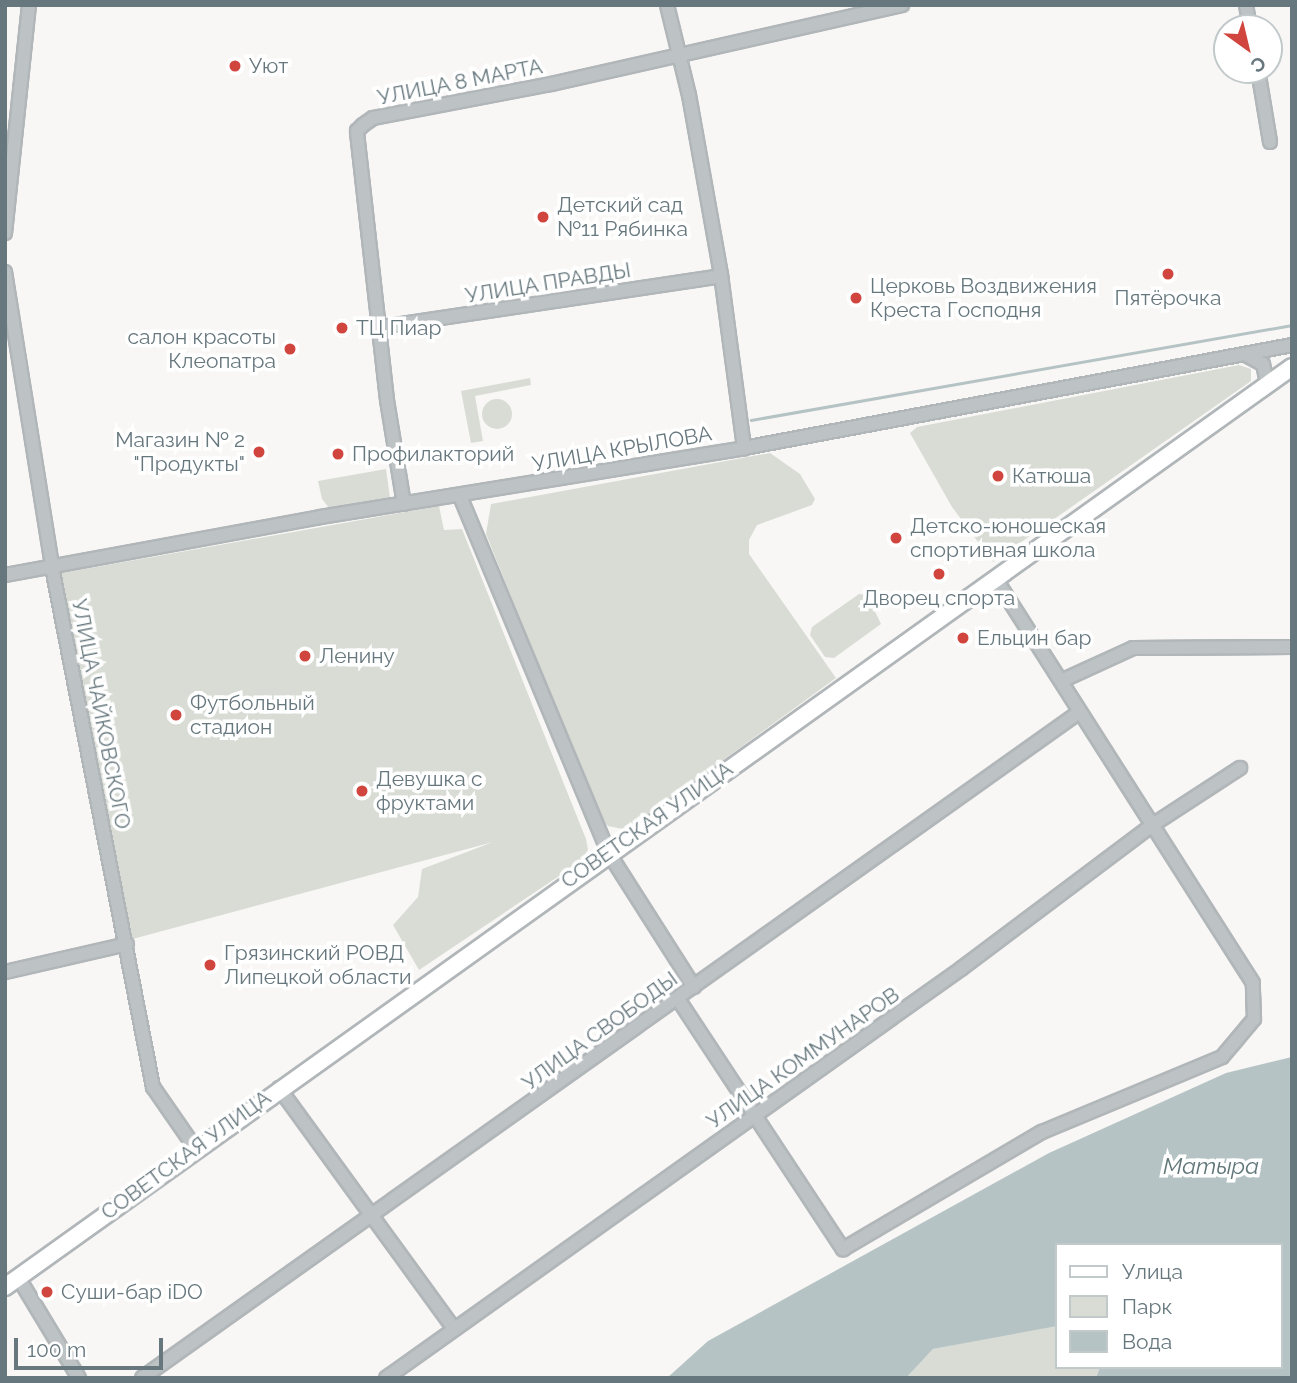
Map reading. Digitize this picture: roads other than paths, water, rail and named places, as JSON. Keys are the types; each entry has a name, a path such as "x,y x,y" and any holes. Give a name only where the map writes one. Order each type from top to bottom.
{"main road":[{"name":"СОВЕТСКАЯ УЛИЦА","path":"12,1282 608,852 1292,367"}],"street":[{"path":"5,233 29,5"},
{"path":"667,5 680,56 721,276 744,448"},
{"name":"УЛИЦА 8 МАРТА","path":"404,504 357,131 373,118 680,56 902,5"},
{"path":"1260,84 1270,142"},
{"name":"УЛИЦА ЧАЙКОВСКОГО","path":"5,272 52,567 153,1087 196,1149"},
{"name":"УЛИЦА ПРАВДЫ","path":"381,327 721,276"},
{"name":"УЛИЦА КРЫЛОВА","path":"5,575 404,504 744,448 1292,345"},
{"path":"1243,354 1263,364 1267,383"},
{"path":"460,496 608,852 694,987"},
{"path":"678,999 758,1114 843,1249 1042,1132 1222,1057 1254,1019 1253,983 1154,824 1078,713 1061,681 996,579"},
{"path":"1061,681 1133,648 1292,647"},
{"name":"УЛИЦА СВОБОДЫ","path":"142,1378 374,1216 1078,713"},
{"name":"УЛИЦА КОММУНАРОВ","path":"386,1378 758,1114 1154,824 1240,768"},
{"path":"5,972 127,944"},
{"path":"279,1088 454,1329"},
{"path":"12,1282 79,1378"}],"water":[{"name":"Матыра","path":"1292,1057 1292,1378 1096,1378 1099,1369 1283,1369 1283,1243 1056,1243 1056,1326 933,1349 906,1378 667,1378 708,1341 1049,1153 1226,1073"}],"waterway":[{"path":"751,420 1292,325"}],"place":[{"name":"Уют","path":"235,66"},
{"name":"Детский сад №11 Рябинка","path":"543,217"},
{"name":"Пятёрочка","path":"1168,274"},
{"name":"Церковь Воздвижения Креста Господня","path":"856,298"},
{"name":"ТЦ Пиар","path":"342,328"},
{"name":"салон красоты Клеопатра","path":"290,349"},
{"name":"Магазин № 2 \"Продукты\"","path":"259,452"},
{"name":"Профилакторий","path":"338,454"},
{"name":"Катюша","path":"998,476"},
{"name":"Детско-юношеская спортивная школа","path":"896,538"},
{"name":"Дворец спорта","path":"939,574"},
{"name":"Ельцин бар","path":"963,638"},
{"name":"Ленину","path":"305,656"},
{"name":"Футбольный стадион","path":"176,715"},
{"name":"Девушка с фруктами","path":"362,791"},
{"name":"Грязинский РОВД Липецкой области","path":"210,965"},
{"name":"Суши-бар iDO","path":"47,1292"}]}
